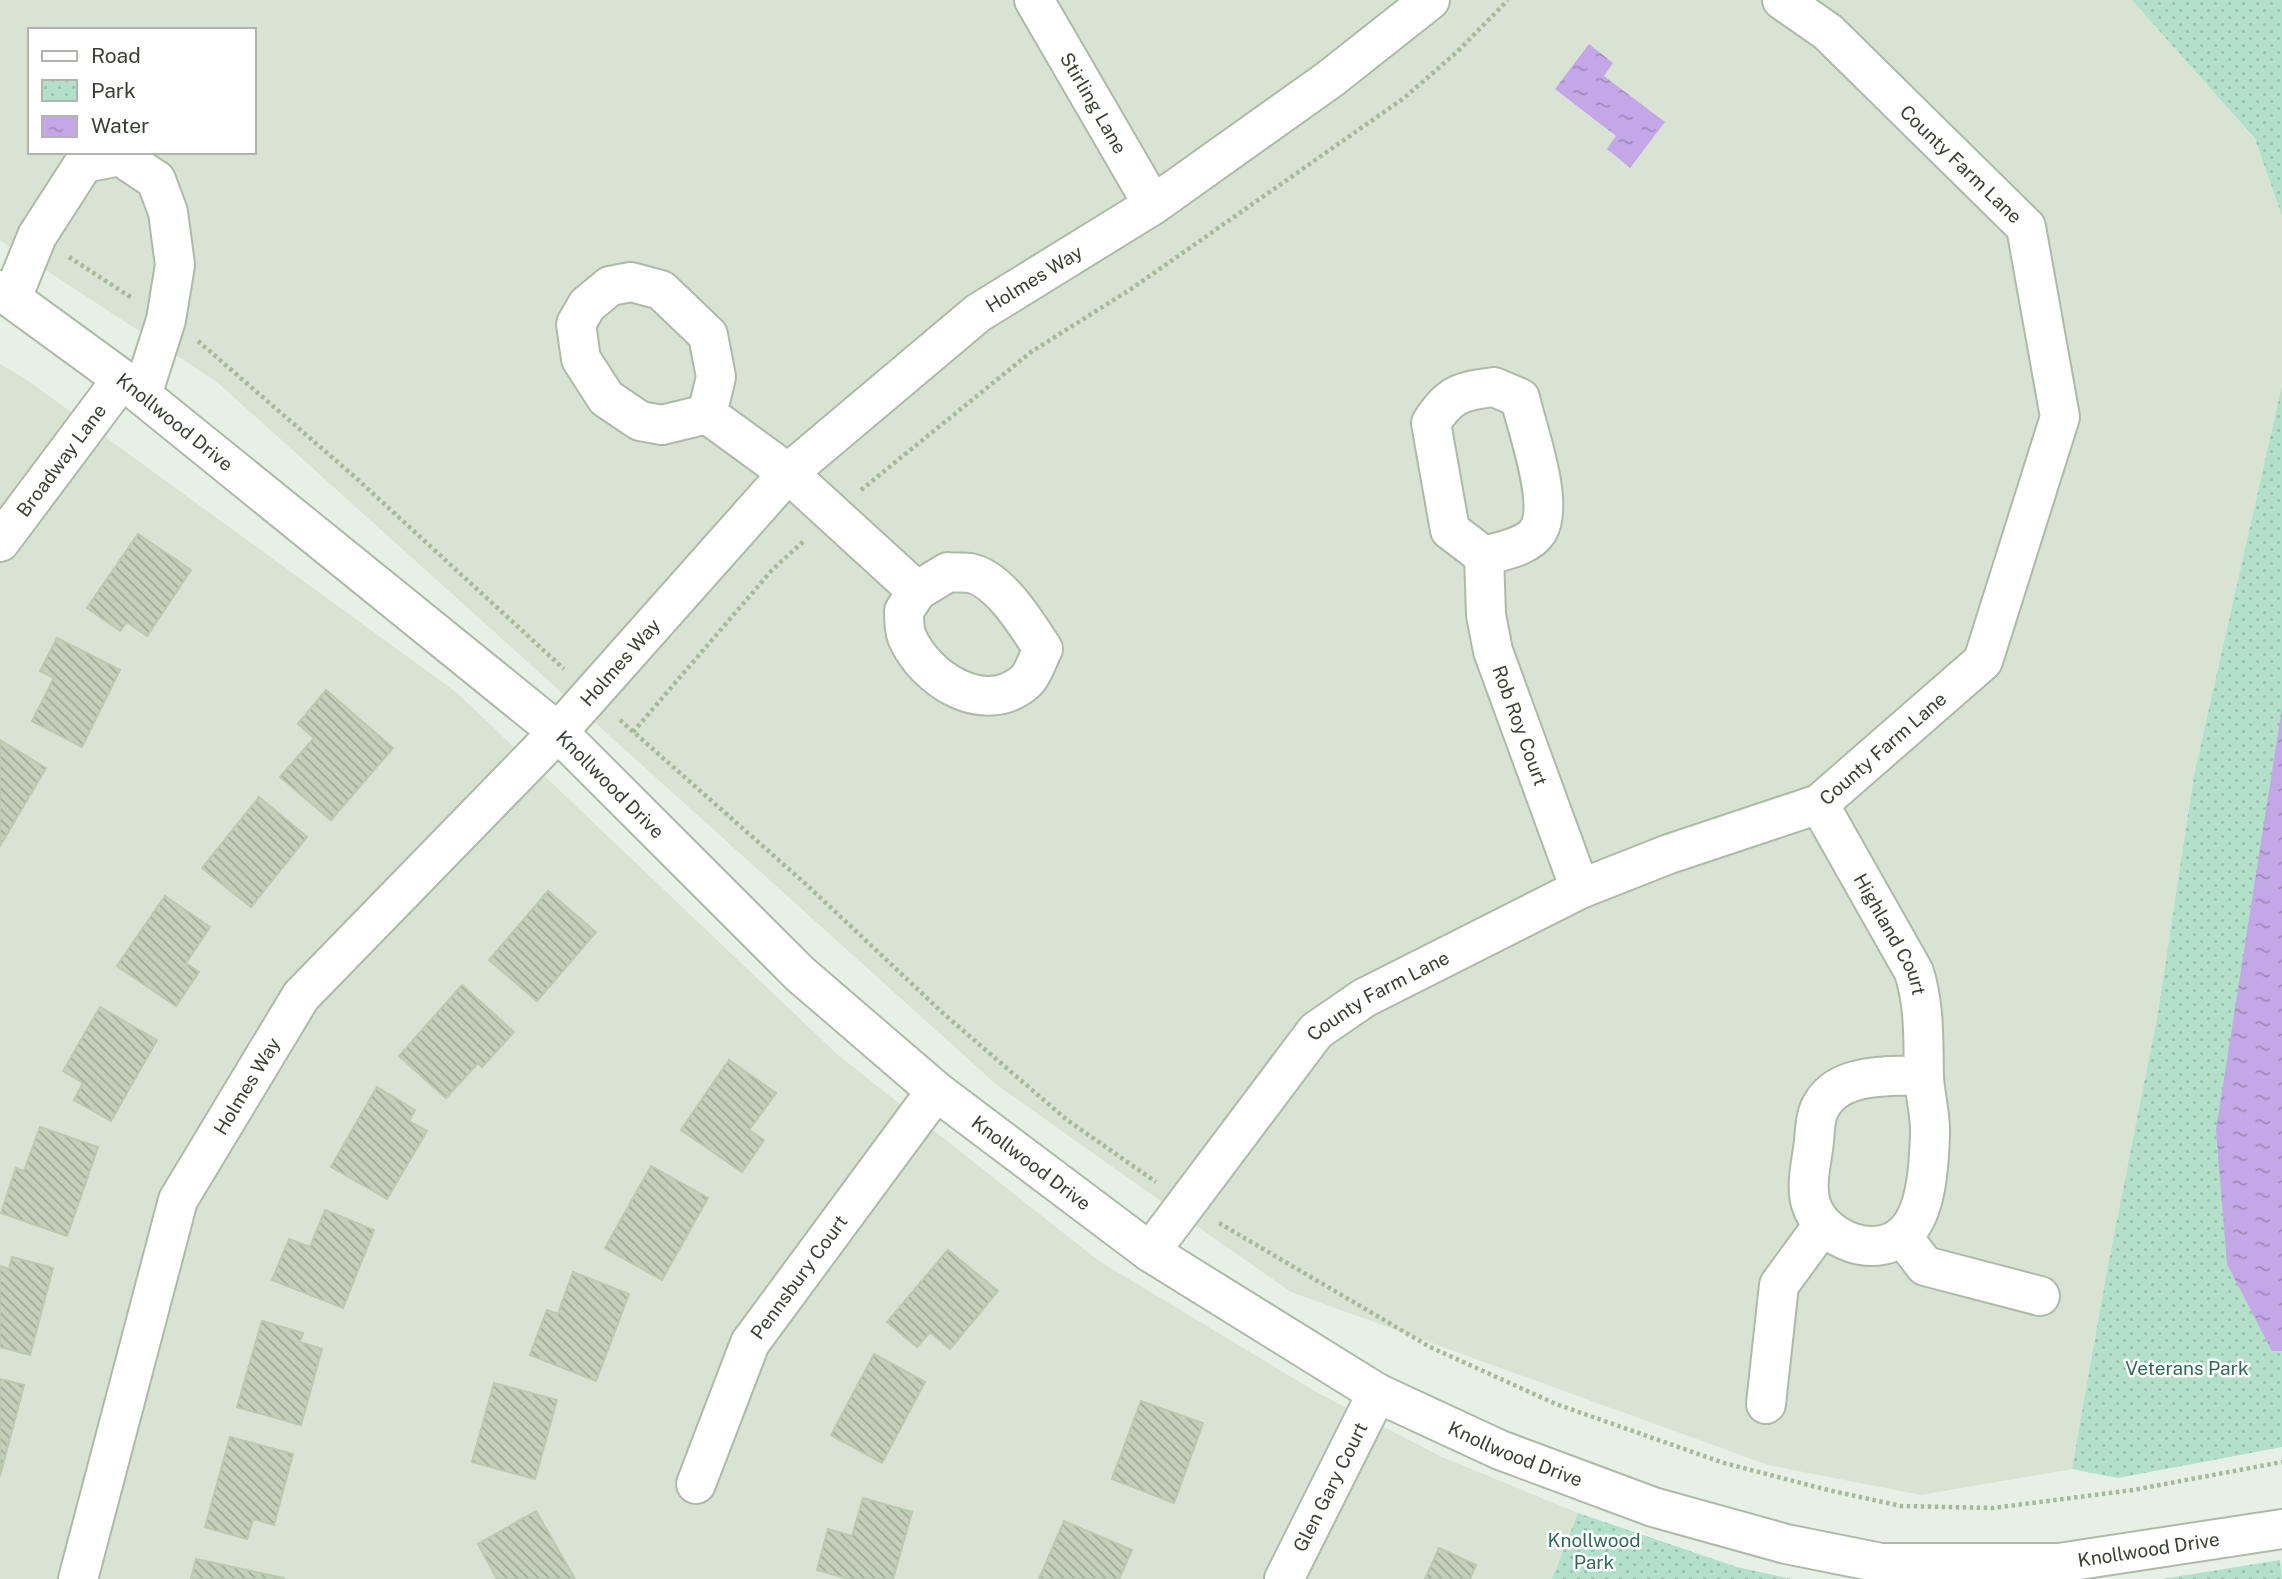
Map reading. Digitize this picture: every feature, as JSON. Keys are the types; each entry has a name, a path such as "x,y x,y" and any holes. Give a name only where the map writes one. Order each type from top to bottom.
{"street":[{"name":"Stirling Lane","path":"1034,0 1153,205"},
{"name":"Holmes Way","path":"78,1579 178,1200 301,996 558,732 788,473 978,313 1153,205 1330,79 1430,0"},
{"name":"County Farm Lane","path":"1150,1252 1316,1031 1364,998 1580,889 1670,854 1819,804 1983,661 2060,417 2025,227 1828,32 1782,0"},
{"name":"Broadway Lane","path":"0,542 132,387 166,320 175,265 168,212 156,180 120,156 84,163 37,236 6,294"},
{"name":"Knollwood Drive","path":"6,294 132,387 558,732 800,975 936,1091 1150,1252 1377,1393 1500,1451 1653,1507 1786,1545 1881,1563 2059,1563 2282,1529"},
{"path":"707,414 788,473 917,591"},
{"name":"Rob Roy Court","path":"1485,556 1486,615 1493,651 1580,889"},
{"name":"Highland Court","path":"1819,804 1914,972 1922,998 1924,1075 1930,1134 1922,1195 1914,1222 1902,1236"},
{"path":"1924,1075 1864,1078 1836,1089 1825,1099 1818,1112 1808,1192 1811,1206 1823,1225 1836,1237 1859,1245 1884,1244 1902,1236 1925,1266 2040,1296"},
{"name":"Pennsbury Court","path":"696,1484 750,1343 936,1091"},
{"path":"1766,1404 1779,1284 1823,1225"},
{"name":"Glen Gary Court","path":"1284,1579 1377,1393"}],"path":[{"path":"633,732 772,570 896,459 1031,352 1131,289 1404,98 1457,52 1508,0"},
{"path":"37,236 197,340 356,478 633,732 808,886 945,1015 1057,1111 1187,1203 1430,1347 1556,1404 1724,1463 1901,1506 1993,1508 2133,1490 2282,1462"}],"shaded area":[{"path":"0,0 2132,0 2255,140 2282,216 2282,385 2194,775 2158,1013 2072,1469 1921,1495 1768,1465 1291,1292 997,1085 217,382 0,240"},
{"path":"0,364 27,380 456,692 838,1055 1099,1261 1318,1393 1442,1457 1578,1513 1552,1579 0,1579"}],"green space":[{"path":"2132,0 2282,0 2282,216 2255,139"},
{"name":"Veterans Park","path":"2282,385 2282,1447 2118,1478 2072,1469 2108,1266 2158,1013 2194,775"},
{"name":"Knollwood Park","path":"1578,1513 1737,1567 1792,1579 1552,1579"},
{"path":"2280,1560 2282,1579 2162,1579"}],"water":[{"path":"1589,44 1613,63 1604,76 1665,122 1630,168 1607,149 1616,136 1555,89"},
{"path":"2282,708 2282,1351 2272,1351 2227,1264 2216,1130"}],"building":[{"path":"138,534 191,570 147,636 127,622 120,631 87,608"},
{"path":"57,638 120,670 82,747 32,721 54,678 40,671"},
{"path":"326,690 393,748 331,820 280,777 314,738 298,724"},
{"path":"0,740 46,768 0,846"},
{"path":"259,797 307,837 251,907 202,868"},
{"path":"548,891 596,932 537,1001 489,960"},
{"path":"165,896 210,927 186,963 199,972 176,1006 117,966"},
{"path":"462,985 514,1032 482,1067 478,1063 446,1098 399,1056"},
{"path":"100,1007 157,1040 111,1121 74,1100 83,1083 63,1071"},
{"path":"729,1060 776,1093 749,1130 764,1140 742,1172 681,1130"},
{"path":"377,1087 415,1110 409,1121 427,1131 387,1199 331,1167"},
{"path":"40,1127 98,1147 67,1236 1,1213 16,1168 24,1171"},
{"path":"651,1166 708,1198 662,1280 605,1248"},
{"path":"325,1210 374,1230 343,1308 272,1280 289,1239 310,1247"},
{"path":"948,1250 998,1291 950,1349 930,1332 917,1347 887,1322"},
{"path":"12,1257 53,1268 30,1355 0,1347 0,1266 9,1269"},
{"path":"573,1272 629,1294 596,1381 530,1355 547,1310 558,1314"},
{"path":"262,1321 303,1333 300,1342 322,1349 301,1425 237,1407"},
{"path":"874,1354 925,1382 882,1463 831,1435"},
{"path":"0,1379 24,1385 0,1476"},
{"path":"494,1383 557,1400 535,1479 472,1462"},
{"path":"1141,1401 1203,1423 1174,1503 1112,1479"},
{"path":"230,1437 293,1454 274,1525 253,1519 247,1539 205,1527"},
{"path":"863,1498 912,1512 893,1579 849,1579 817,1570 828,1529 852,1536"},
{"path":"536,1511 575,1579 497,1579 478,1544"},
{"path":"1064,1521 1132,1550 1119,1579 1039,1579"},
{"path":"1439,1548 1476,1565 1470,1579 1425,1579"},
{"path":"196,1559 284,1578 284,1579 191,1579"}]}
